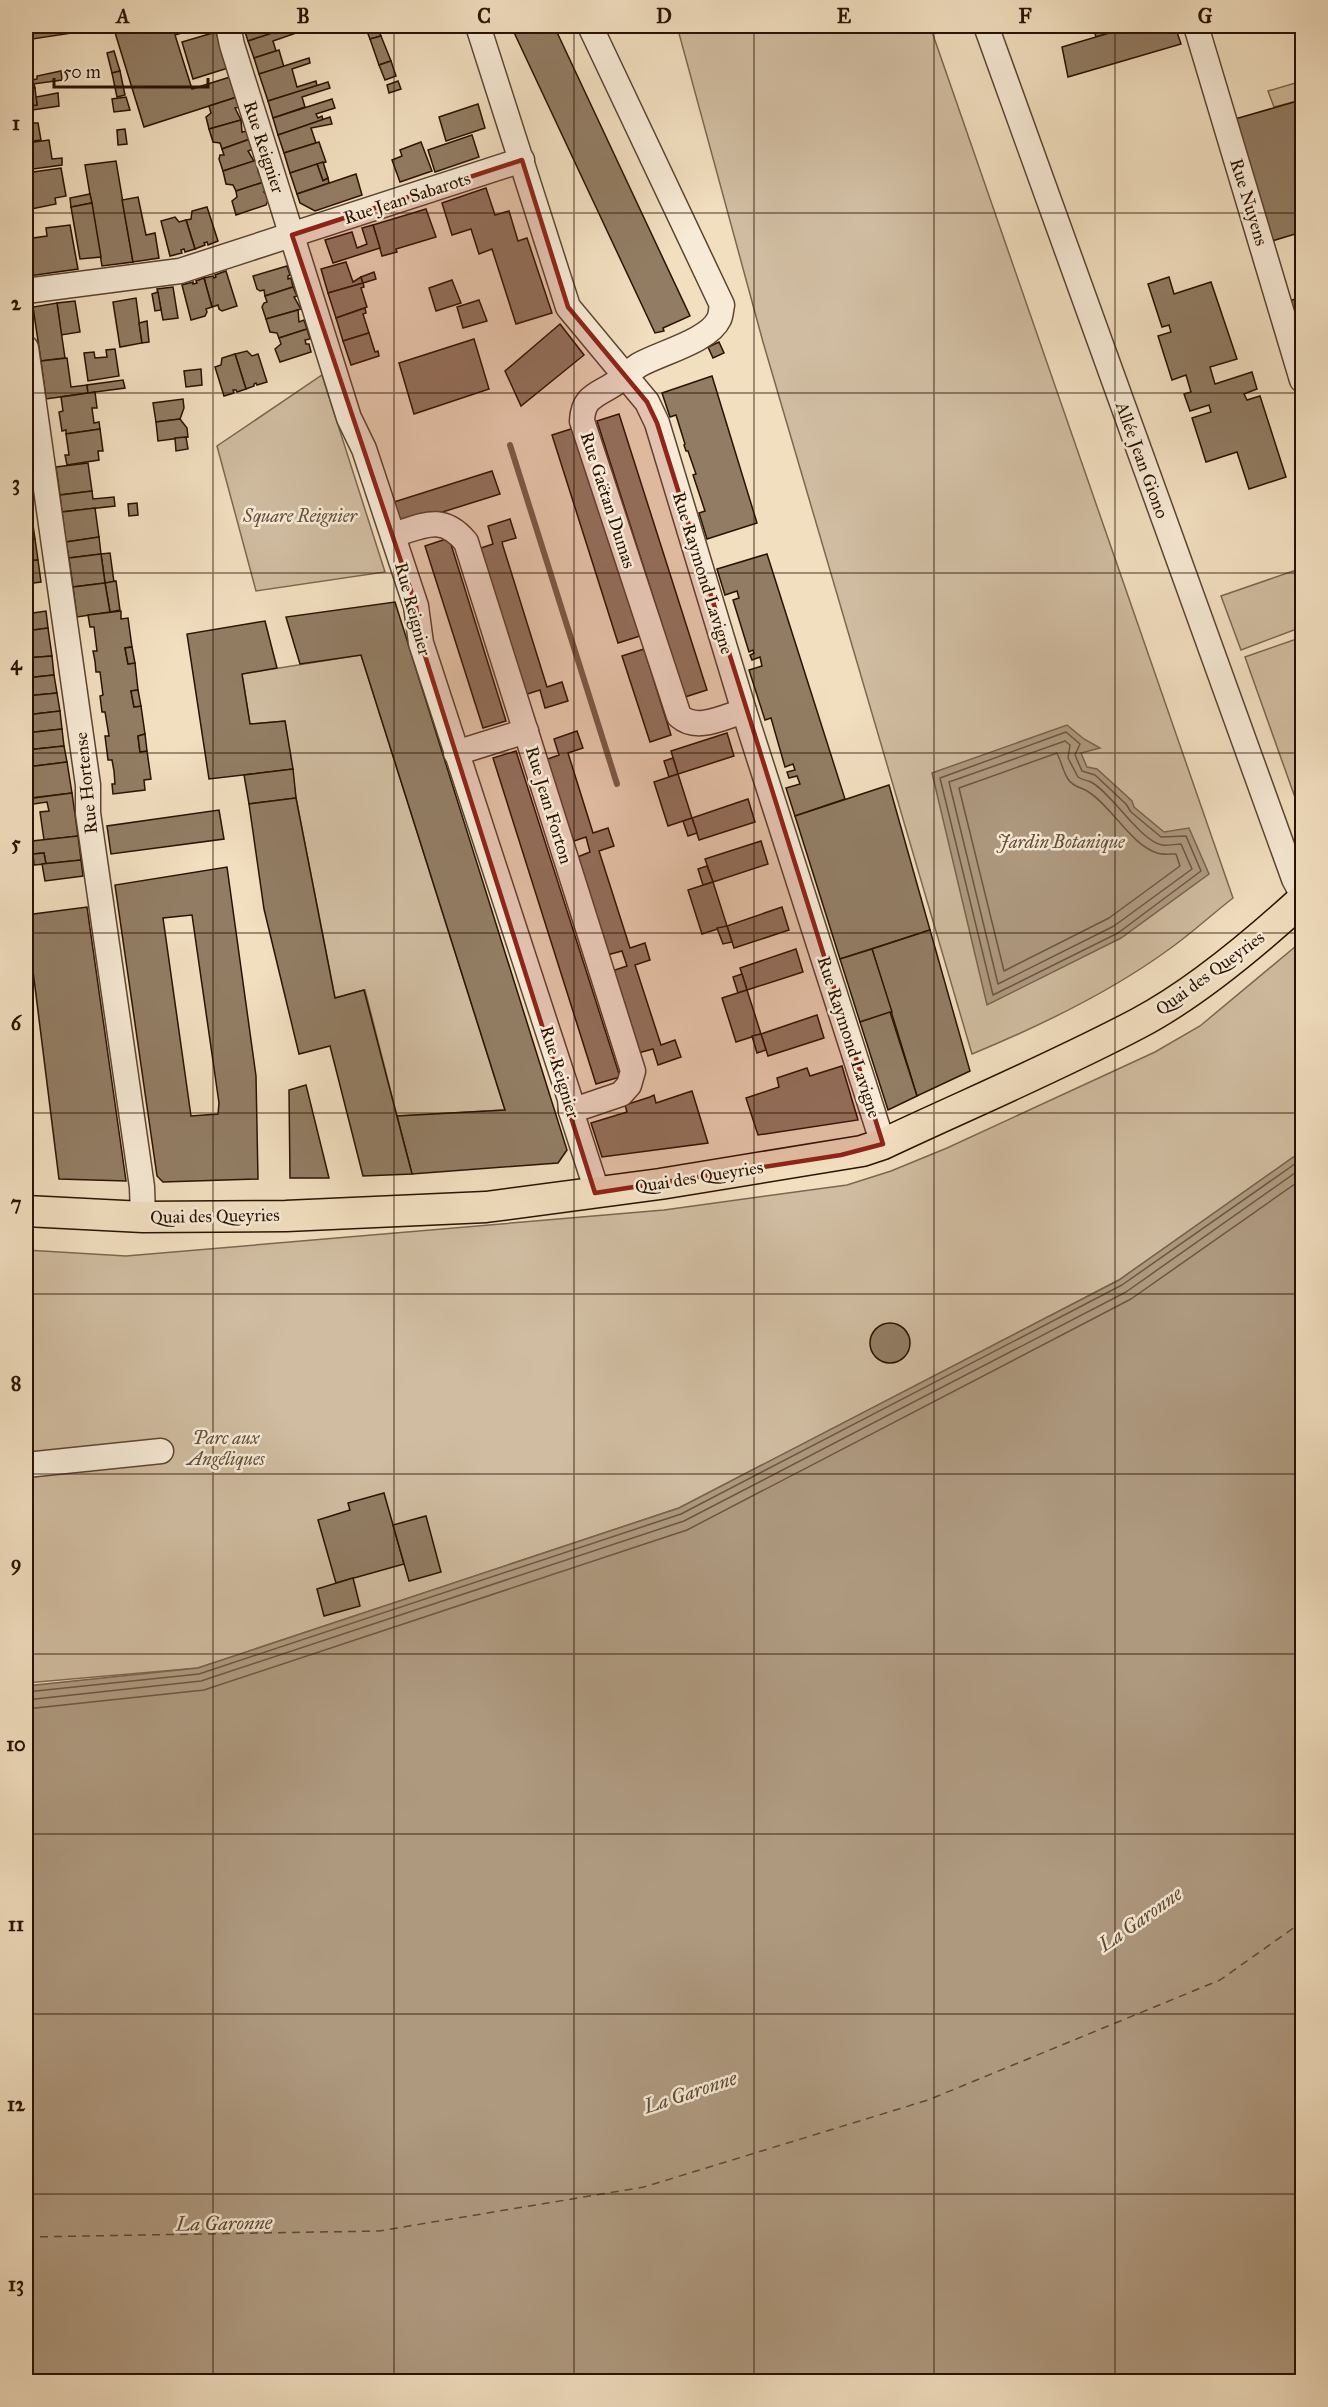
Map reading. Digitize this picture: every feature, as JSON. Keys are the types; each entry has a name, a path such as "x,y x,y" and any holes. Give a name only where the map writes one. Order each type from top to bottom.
{"main road":[{"name":"Quai des Queyries","path":"26,1211 143,1217 286,1215 486,1207 595,1193 841,1155 883,1144 1140,1023 1182,998 1269,930 1302,900"}],"street":[{"name":"Rue Reignier","path":"228,26 349,418 364,449 416,606 421,643 567,1088 571,1111 594,1182 595,1193"},
{"name":"Rue Raymond Lavigne","path":"478,26 568,308 647,402 657,423 744,711 883,1144"},
{"name":"Rue Gaëtan Dumas","path":"590,26 722,305 719,320 709,332 638,365 587,401 582,409 582,421 679,716 687,723 697,725 744,711"},
{"name":"Allée Jean Giono","path":"986,26 1294,879 1302,894"},
{"name":"Rue Nuyens","path":"1196,26 1302,380"},
{"name":"Rue Jean Sabarots","path":"26,291 180,271 522,160"},
{"name":"Rue Hortense","path":"26,348 88,785 88,813 142,1187 143,1217"},
{"name":"Rue Jean Forton","path":"393,535 431,523 444,524 458,532 466,542 633,1071 628,1085 621,1094 571,1111"},
{"path":"456,753 526,730"},
{"path":"26,1465 161,1450"}],"highlighted area":[{"path":"522,160 568,307 647,402 657,423 883,1144 841,1155 595,1193 421,643 416,606 292,235"}],"green space":[{"name":"Jardin Botanique","path":"677,26 930,26 1233,898 1176,944 1122,980 1048,1020 972,1054 763,342"},
{"path":"1302,81 1302,105 1301,100 1274,107 1268,91"},
{"name":"Square Reignier","path":"322,375 385,572 256,591 217,446"},
{"path":"1302,568 1302,627 1241,650 1221,596"},
{"path":"1302,637 1302,817 1245,657"},
{"path":"361,655 505,1110 397,1116 365,990 335,998 296,798 285,721 250,724 242,674"},
{"name":"Parc aux Angéliques","path":"1302,941 1302,1151 1119,1280 679,1508 198,1668 26,1683 26,1250 126,1256 664,1210 847,1185 891,1171 947,1148 1155,1052 1200,1026"}],"water":[{"path":"1067,725 1100,748 1081,753 1087,767 1097,769 1132,801 1134,807 1164,832 1189,828 1209,874 1121,938 987,1005 932,773"},
{"name":"La Garonne","path":"1302,1151 1302,2381 26,2381 26,1686 198,1668 679,1508 1119,1280"}],"building":[{"path":"26,26 104,26 104,28 26,40"},
{"path":"113,26 204,26 175,35 192,89 230,77 237,97 144,127"},
{"path":"243,26 270,26 273,33 248,41"},
{"path":"294,26 296,33 273,41 276,51 254,58 248,41"},
{"path":"365,26 377,26 381,36 370,39"},
{"path":"511,26 554,26 690,316 663,328 664,331 655,333"},
{"path":"1093,26 1133,26 1096,37"},
{"path":"1133,26 1175,26 1181,44 1068,77 1062,47"},
{"path":"216,32 228,68 193,79 182,42"},
{"path":"381,36 391,61 379,65 370,39"},
{"path":"279,50 284,67 259,74 254,58"},
{"path":"114,51 120,71 112,73 107,53"},
{"path":"309,58 310,63 292,69 297,87 316,81 317,86 268,101 259,74"},
{"path":"391,61 396,76 385,80 379,65"},
{"path":"26,69 27,81 37,79 37,76 61,71 62,80 26,85"},
{"path":"120,71 125,95 117,97 112,73"},
{"path":"398,81 401,89 389,93 387,85"},
{"path":"328,82 330,88 302,97 305,107 273,118 268,101"},
{"path":"34,84 35,88 28,89 30,106 37,105 36,97 58,93 59,106 26,111 26,85"},
{"path":"35,88 37,105 30,106 28,89"},
{"path":"126,97 130,110 114,112 112,99"},
{"path":"237,97 240,107 235,108 241,120 209,129 206,117 211,113 209,106"},
{"path":"332,99 335,108 316,114 318,118 322,116 323,120 278,135 273,118"},
{"path":"1301,100 1302,232 1272,241 1235,119"},
{"path":"478,104 485,128 446,141 439,117"},
{"path":"30,110 32,123 38,123 41,140 26,142 26,111"},
{"path":"330,117 332,124 311,128 316,143 284,153 278,135"},
{"path":"241,120 242,132 247,131 250,139 222,149 220,143 213,142 209,129"},
{"path":"125,129 127,144 118,145 117,130"},
{"path":"472,135 479,157 435,172 428,150"},
{"path":"250,139 253,149 248,151 254,161 223,171 219,159 220,155 224,155 222,149"},
{"path":"49,140 52,159 62,158 62,165 26,170 26,143"},
{"path":"319,142 326,162 290,173 284,153"},
{"path":"421,142 432,171 400,182 392,160 402,156 400,150"},
{"path":"257,160 260,170 258,171 264,182 236,191 233,185 226,184 223,171"},
{"path":"116,161 133,262 102,266 85,165"},
{"path":"323,162 328,178 323,181 317,164"},
{"path":"317,164 323,181 328,178 329,183 297,194 290,173"},
{"path":"61,168 66,196 55,198 56,204 26,210 26,173"},
{"path":"356,174 362,195 315,211 300,203 297,194"},
{"path":"264,182 267,191 264,192 269,198 266,205 236,215 232,201 237,197 236,191"},
{"path":"486,188 495,215 509,211 518,241 527,238 552,313 516,324 492,249 479,254 471,229 452,235 442,203"},
{"path":"90,194 92,203 71,207 70,198"},
{"path":"138,197 146,235 155,233 159,258 133,262 122,200"},
{"path":"92,203 101,257 80,259 71,207"},
{"path":"207,207 218,241 208,245 207,242 204,243 205,245 195,249 186,220 191,219 192,211"},
{"path":"426,209 436,237 396,249 397,252 382,256 373,225"},
{"path":"175,217 179,222 186,220 195,249 185,252 184,249 181,250 182,253 170,256 161,221"},
{"path":"70,225 78,269 29,276 26,239 47,236 46,228"},
{"path":"373,225 380,248 333,263 325,240 352,232 357,248 367,244 362,228"},
{"path":"346,262 353,282 361,277 363,283 328,293 321,269"},
{"path":"287,266 290,275 288,279 291,278 293,287 265,296 264,290 257,289 253,276"},
{"path":"226,271 237,306 222,311 218,305 212,307 204,278 213,276 214,278 215,275"},
{"path":"374,272 376,279 363,283 361,277"},
{"path":"1169,277 1174,294 1211,282 1237,359 1210,367 1215,384 1252,372 1257,389 1244,394 1247,400 1260,396 1286,477 1249,489 1237,452 1206,462 1192,418 1211,412 1209,405 1190,411 1184,394 1191,392 1186,375 1172,380 1158,336 1171,332 1169,325 1162,327 1148,284"},
{"path":"204,278 212,307 206,309 205,316 191,320 182,285 197,283 196,281"},
{"path":"452,280 461,303 436,311 429,288"},
{"path":"363,283 364,287 361,288 367,307 336,318 328,293"},
{"path":"173,287 178,318 163,320 157,289"},
{"path":"293,287 297,296 294,297 301,309 266,319 262,307 267,302 265,296"},
{"path":"158,292 161,310 155,311 152,294"},
{"path":"1302,297 1302,345 1289,301"},
{"path":"136,298 142,343 120,347 113,302"},
{"path":"479,300 487,321 463,328 457,307"},
{"path":"75,301 80,332 61,335 57,303"},
{"path":"57,303 65,358 41,361 33,307"},
{"path":"365,308 366,313 363,314 369,333 343,341 336,318"},
{"path":"298,310 299,322 304,320 307,329 279,338 277,333 270,332 266,319"},
{"path":"147,321 149,342 142,343 139,323"},
{"path":"560,324 584,355 521,406 505,371"},
{"path":"307,329 310,339 305,340 311,352 280,362 275,349 281,344 279,338"},
{"path":"369,333 375,352 378,351 379,356 351,365 343,341"},
{"path":"474,339 489,389 414,414 399,363"},
{"path":"719,342 724,353 713,358 708,347"},
{"path":"115,349 119,376 88,381 84,353 94,352 95,358 107,357 106,350"},
{"path":"247,351 252,356 258,354 267,382 257,385 256,383 246,389 235,354"},
{"path":"235,354 246,389 237,392 233,390 234,393 224,396 215,367 221,365 222,358"},
{"path":"67,358 71,387 87,385 88,393 46,399 41,361"},
{"path":"201,369 202,385 186,387 184,371"},
{"path":"712,376 757,523 707,539 699,513 705,511 693,475 696,474 688,451 686,451 676,415 670,417 662,393"},
{"path":"123,380 125,388 88,393 87,385"},
{"path":"95,392 97,408 92,408 94,423 99,422 100,429 66,434 66,430 62,431 59,412 63,411 61,397"},
{"path":"183,399 184,408 180,419 156,422 153,403"},
{"path":"619,414 707,690 685,697 597,421"},
{"path":"180,419 187,428 188,437 158,441 156,422"},
{"path":"574,428 640,636 618,643 552,435"},
{"path":"100,429 103,451 98,451 99,460 67,465 65,455 69,455 66,434"},
{"path":"186,437 188,449 176,451 175,438"},
{"path":"88,463 92,491 60,495 56,467"},
{"path":"492,471 500,494 401,525 394,502"},
{"path":"28,488 31,511 26,512 26,489"},
{"path":"92,491 93,499 114,497 115,506 62,512 60,495"},
{"path":"137,503 138,515 129,516 128,504"},
{"path":"95,508 99,537 66,542 62,512"},
{"path":"31,511 35,539 26,540 26,512"},
{"path":"510,519 516,538 502,542 547,687 562,682 568,701 545,708 540,690 524,695 478,549 493,544 488,526"},
{"path":"99,537 101,554 69,558 66,542"},
{"path":"449,538 506,721 483,728 425,546"},
{"path":"35,539 38,560 26,561 26,540"},
{"path":"110,553 114,582 105,583 101,554"},
{"path":"101,554 105,583 73,587 69,558"},
{"path":"767,554 845,799 795,816 786,788 800,784 797,776 789,778 787,772 795,770 793,764 785,767 771,718 765,720 749,670 762,666 760,657 752,660 750,655 754,653 753,650 749,652 733,600 739,598 737,591 725,595 717,569"},
{"path":"38,560 41,582 26,584 26,561"},
{"path":"116,581 120,610 110,612 105,583"},
{"path":"105,583 110,612 77,617 73,587"},
{"path":"26,584 28,584 32,613 26,614"},
{"path":"395,602 567,1150 558,1163 412,1174 397,1116 505,1110 361,655 300,664 286,617"},
{"path":"46,611 48,628 26,631 26,614"},
{"path":"121,611 121,619 128,618 132,647 125,648 128,664 135,663 138,690 131,691 134,707 141,706 145,734 138,736 140,752 147,751 151,779 144,780 145,790 113,794 114,771 112,760 108,760 105,736 109,736 105,712 102,712 100,696 103,695 100,672 96,672 93,651 97,651 94,627 90,627 88,615"},
{"path":"265,621 277,668 242,674 250,724 285,721 293,769 209,779 187,634"},
{"path":"48,628 52,656 26,658 26,631"},
{"path":"132,647 135,663 128,664 125,648"},
{"path":"644,649 671,735 650,742 622,656"},
{"path":"52,656 54,675 26,678 26,658"},
{"path":"54,675 57,693 26,696 26,678"},
{"path":"138,690 141,706 134,707 131,691"},
{"path":"57,693 60,711 26,715 26,696"},
{"path":"60,711 62,729 26,733 26,715"},
{"path":"62,729 64,746 26,750 26,733"},
{"path":"577,731 583,748 568,753 593,833 608,828 614,846 599,851 630,948 645,943 650,960 635,965 661,1045 675,1040 681,1057 658,1065 653,1049 638,1053 612,971 627,966 622,951 607,955 575,858 590,852 586,837 571,842 545,760 559,755 554,739"},
{"path":"727,733 734,756 678,774 671,751"},
{"path":"145,734 147,751 140,752 138,736"},
{"path":"64,746 67,762 28,767 27,750"},
{"path":"516,751 620,1077 596,1084 493,758"},
{"path":"673,758 678,774 669,777 664,761"},
{"path":"67,762 72,793 31,798 27,767"},
{"path":"293,769 296,798 249,804 244,775"},
{"path":"678,774 692,818 668,826 654,782"},
{"path":"889,785 930,930 840,959 795,816"},
{"path":"72,793 78,836 44,840 40,812 49,811 47,802 27,805 26,799"},
{"path":"296,798 335,998 364,990 412,1174 363,1176 330,1046 299,1054 264,909 249,804"},
{"path":"748,799 755,822 699,840 692,818"},
{"path":"219,810 224,839 111,854 107,826"},
{"path":"692,818 697,833 688,836 683,821"},
{"path":"78,836 81,860 46,864 44,853 33,854 32,841"},
{"path":"761,841 768,864 713,882 705,859"},
{"path":"44,853 46,864 34,865 33,854"},
{"path":"81,860 83,876 45,881 42,864"},
{"path":"707,866 713,882 703,885 698,869"},
{"path":"227,867 256,1076 258,1179 163,1182 157,1176 115,885","holes":["192,915 219,1103 218,1114 191,1116 163,918"]},
{"path":"713,882 727,926 702,934 688,890"},
{"path":"87,907 126,1181 59,1179 26,915"},
{"path":"782,907 789,930 734,948 727,926"},
{"path":"727,926 732,942 723,944 717,928"},
{"path":"930,930 970,1071 917,1096 872,949"},
{"path":"796,949 803,972 747,990 740,968"},
{"path":"872,949 892,1012 860,1022 840,959"},
{"path":"742,974 747,990 738,993 733,977"},
{"path":"747,990 761,1034 736,1042 722,998"},
{"path":"890,1012 917,1096 888,1110 860,1022"},
{"path":"817,1015 824,1038 768,1056 761,1034"},
{"path":"761,1034 766,1050 757,1053 752,1036"},
{"path":"842,1066 858,1120 758,1135 746,1098 779,1087 777,1078 807,1068 810,1076"},
{"path":"306,1085 329,1178 290,1178 289,1090"},
{"path":"692,1091 708,1143 602,1157 591,1123 627,1112 625,1105 654,1095 656,1103"},
{"path":"890,1323 904,1329 910,1343 904,1357 890,1363 876,1357 870,1343 876,1329"},
{"path":"384,1493 404,1564 336,1583 318,1520 350,1510 348,1503"},
{"path":"426,1516 441,1572 409,1581 393,1525"},
{"path":"353,1578 360,1606 324,1616 317,1589"}],"waterway":[{"path":"510,445 617,784"}],"ferry route":[{"path":"26,2237 379,2231 644,2187 928,2100 1220,1980 1302,1922"}]}
